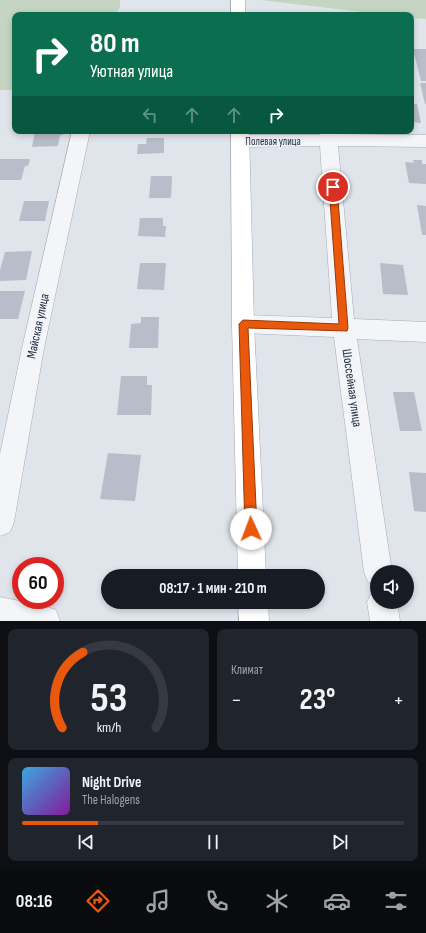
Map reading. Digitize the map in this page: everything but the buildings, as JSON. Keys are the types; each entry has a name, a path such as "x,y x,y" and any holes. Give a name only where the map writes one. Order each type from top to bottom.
{"main road":[{"path":"238,0 238,12"},
{"path":"240,136 243,324 252,569"},
{"path":"253,609 254,621"}],"street":[{"name":"Майская улица","path":"0,522 33,348 80,134"},
{"name":"Полевая улица","path":"240,136 329,135 426,141"},
{"name":"Шоссейная улица","path":"329,135 344,328 377,565"},
{"path":"243,324 426,332"},
{"path":"383,609 385,621"},
{"path":"0,612 45,621"}],"green space":[{"path":"0,0 120,0 120,7 117,12 12,12 12,90 0,90"},
{"path":"260,0 426,0 426,19 414,18 414,12 362,12"}],"route":[{"path":"251,529 243,324 344,328 333,187"}]}
